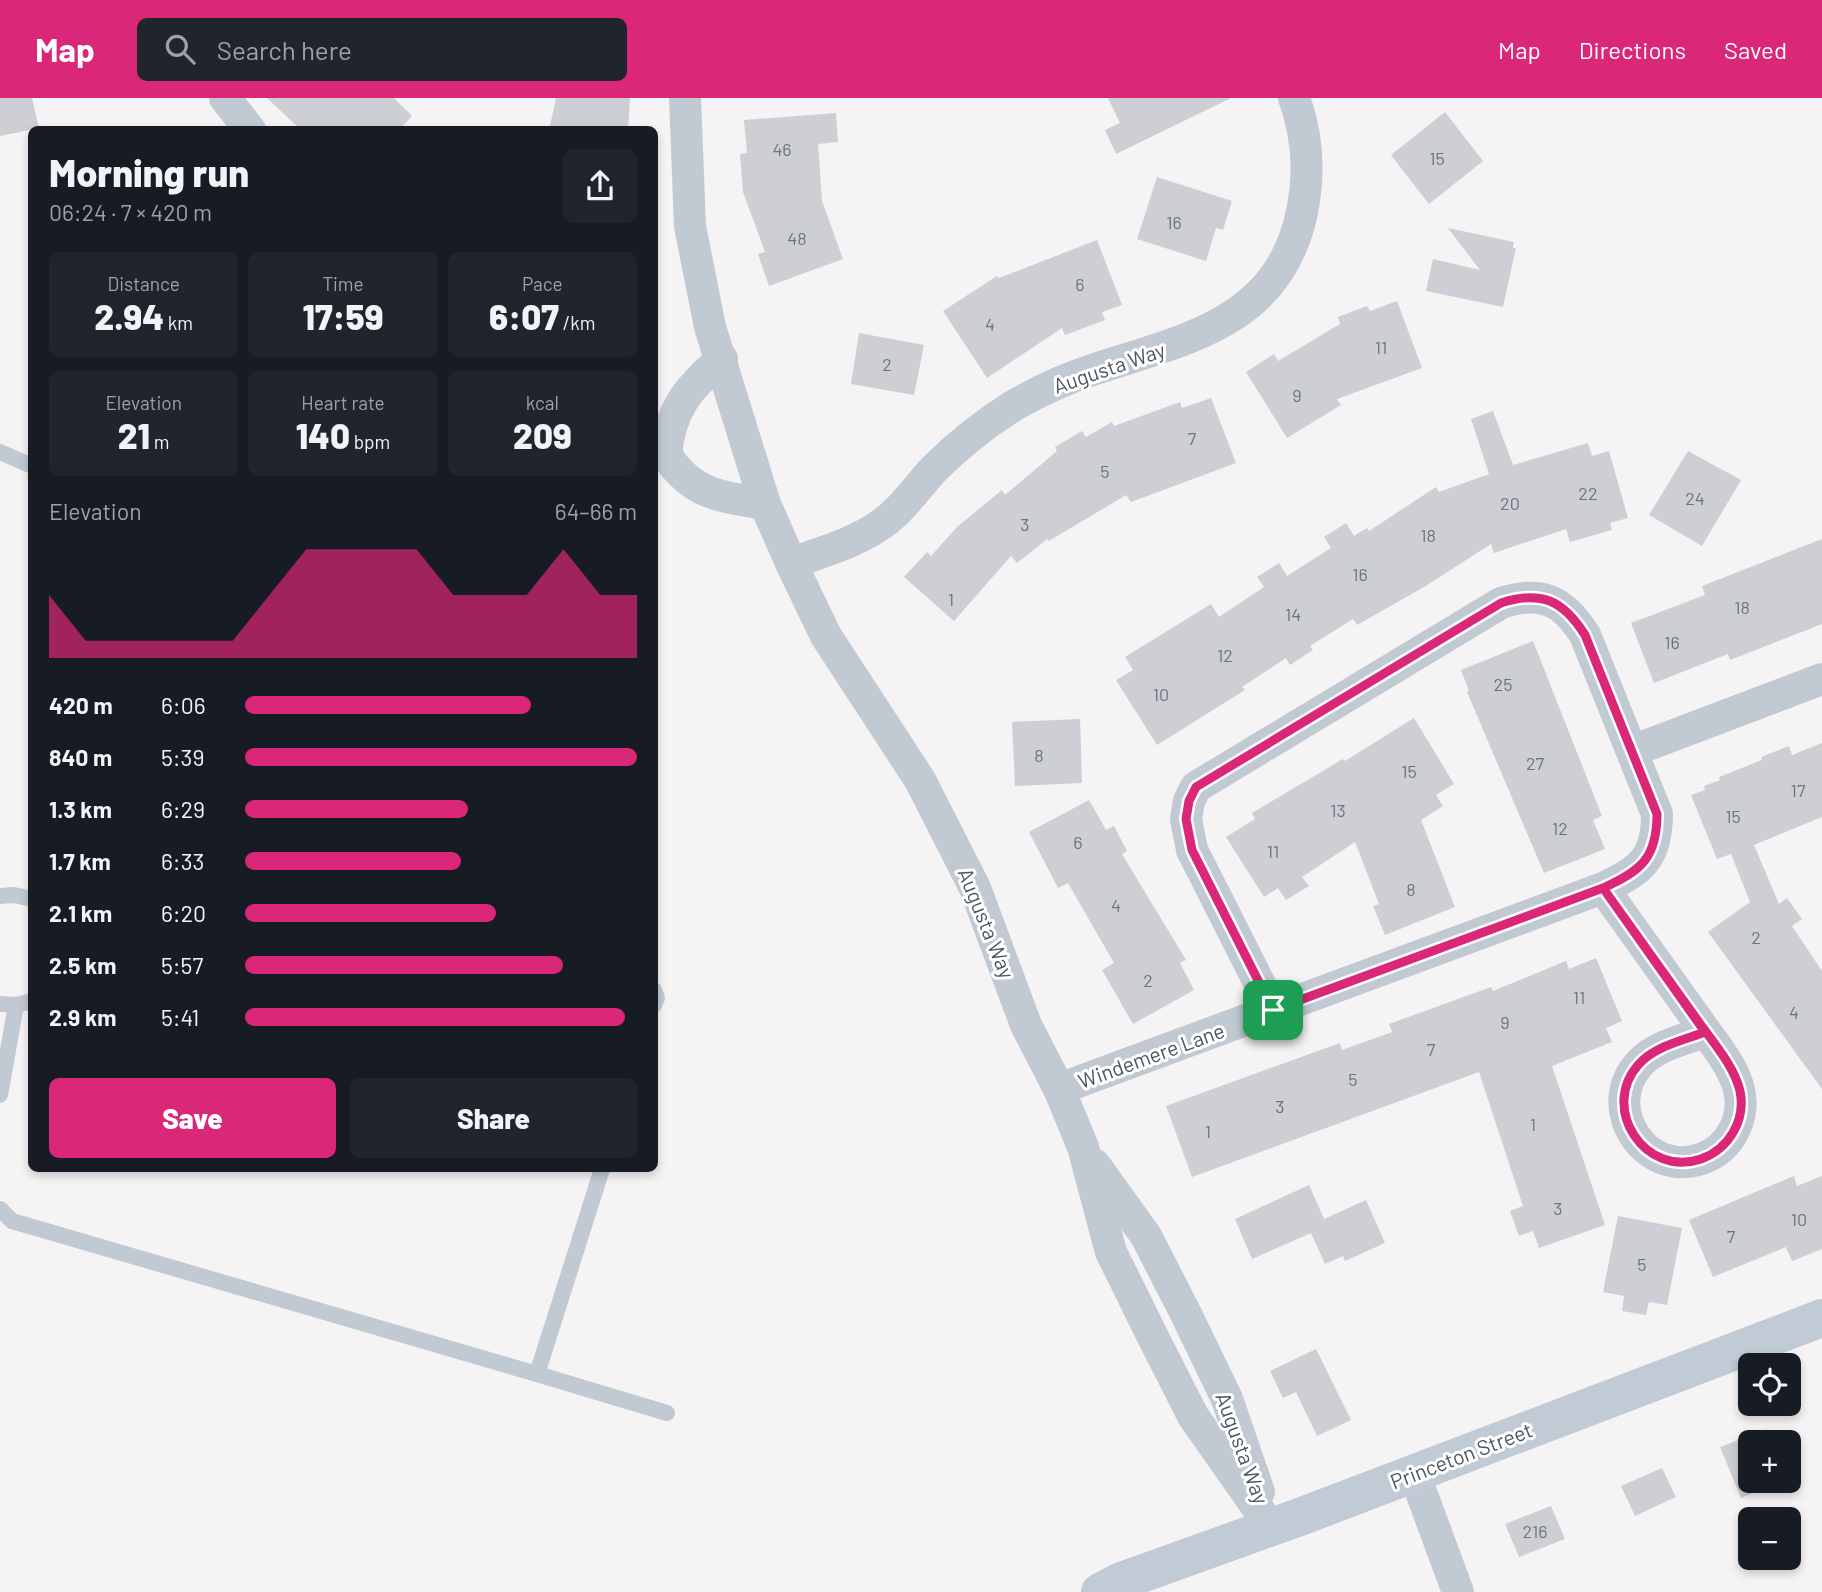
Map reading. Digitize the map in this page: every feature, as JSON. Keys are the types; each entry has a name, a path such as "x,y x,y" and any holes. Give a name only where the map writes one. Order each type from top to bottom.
{"main road":[{"name":"Princeton Street","path":"1100,1592 1119,1582 1414,1474 1598,1401 1822,1318"}],"street":[{"path":"225,98 247,126"},
{"name":"Augusta Way","path":"685,98 690,226 710,327 765,504 826,636 920,780 952,839 975,888 1026,1024 1059,1089 1083,1147 1146,1236 1227,1399 1271,1527"},
{"name":"Augusta Way","path":"791,563 849,542 884,523 936,468 1011,407 1093,369 1187,340 1226,321 1259,295 1282,265 1298,230 1305,198 1308,156 1302,119 1294,98"},
{"path":"722,359 696,382 677,408 661,453 681,476 702,490 765,504"},
{"name":"Windemere Lane","path":"1059,1089 1273,1010 1603,888 1627,877 1646,861 1657,839 1657,814 1585,635 1573,617 1557,603 1538,597 1519,597 1501,603 1196,787 1189,801 1187,834 1192,850 1273,1010"},
{"path":"1633,751 1822,678"},
{"path":"1603,888 1705,1032"},
{"path":"1414,1474 1458,1592"}],"lane":[{"path":"0,452 28,464"},
{"path":"0,896 28,898"},
{"path":"0,1095 16,1004"},
{"path":"537,1374 601,1172"},
{"path":"0,1209 12,1221 667,1413"}],"building":[{"path":"0,98 32,98 39,126 28,126 28,130 0,136"},
{"path":"267,98 394,98 412,116 403,126 297,126"},
{"path":"556,98 630,98 628,126 550,126"},
{"path":"1108,98 1231,98 1116,154 1105,130 1120,123"},
{"path":"1445,112 1483,161 1429,204 1391,155"},
{"path":"836,113 838,142 818,144 822,201 843,259 769,286 758,254 765,252 743,192 740,154 747,153 744,120"},
{"path":"1157,177 1232,201 1223,230 1216,228 1206,261 1137,239"},
{"path":"1448,228 1514,242 1513,248 1516,248 1503,307 1426,291 1433,259 1480,270"},
{"path":"1097,240 1122,305 1102,312 1105,320 1065,335 1062,328 987,378 943,311 997,276 999,278"},
{"path":"1397,301 1422,368 1337,399 1341,405 1287,438 1246,372 1274,354 1278,361 1340,324 1338,317 1367,306 1370,311"},
{"path":"859,333 924,345 914,395 851,384"},
{"path":"1211,398 1236,463 1131,502 1126,495 1049,541 1047,539 1017,563 1011,556 954,621 904,577 927,552 931,556 957,527 1002,490 1005,495 1057,451 1055,447 1082,431 1086,437 1112,422 1114,426 1180,402 1182,408"},
{"path":"1493,411 1513,465 1588,443 1592,456 1609,451 1628,518 1610,523 1612,530 1570,542 1566,529 1494,553 1491,544 1424,587 1357,625 1353,619 1310,646 1313,650 1290,665 1286,658 1242,687 1245,690 1157,745 1116,680 1133,670 1125,657 1211,604 1219,617 1264,587 1257,577 1279,563 1287,576 1331,548 1324,537 1346,523 1354,536 1367,528 1369,531 1436,487 1439,492 1489,474 1471,419"},
{"path":"1688,451 1741,480 1702,546 1649,515"},
{"path":"1822,539 1822,624 1730,660 1728,654 1654,683 1631,623 1705,595 1702,586"},
{"path":"1533,641 1602,816 1593,820 1605,849 1544,873 1467,692 1469,691 1461,670"},
{"path":"1414,718 1454,784 1436,795 1443,806 1421,820 1455,907 1385,935 1373,906 1379,904 1355,842 1302,877 1309,886 1286,900 1278,888 1264,897 1226,837 1255,819 1252,813 1343,759 1345,761"},
{"path":"1080,719 1082,783 1015,786 1012,722"},
{"path":"1822,743 1822,817 1754,845 1779,904 1787,898 1802,919 1792,926 1822,971 1822,1089 1708,932 1750,902 1731,854 1717,859 1691,795 1705,790 1704,786 1720,780 1719,777 1762,760 1761,757 1789,746 1792,755"},
{"path":"1089,800 1106,830 1114,826 1127,851 1122,854 1186,960 1180,963 1194,990 1133,1024 1102,970 1114,963 1068,883 1058,888 1029,832"},
{"path":"1596,958 1622,1021 1606,1028 1612,1042 1552,1066 1605,1225 1539,1248 1533,1231 1519,1236 1510,1211 1523,1206 1479,1072 1192,1177 1166,1106 1340,1043 1342,1050 1392,1032 1389,1024 1491,987 1493,991 1566,961 1569,969"},
{"path":"1794,1176 1797,1186 1822,1176 1822,1249 1792,1261 1786,1247 1713,1277 1689,1220"},
{"path":"1309,1185 1324,1219 1366,1200 1385,1243 1345,1261 1343,1256 1325,1264 1311,1233 1252,1259 1235,1219"},
{"path":"1618,1216 1682,1228 1667,1305 1649,1302 1646,1315 1622,1311 1624,1296 1603,1292"},
{"path":"1316,1349 1351,1420 1317,1436 1296,1392 1283,1398 1270,1371"},
{"path":"1738,1440 1738,1491 1720,1447"},
{"path":"1662,1468 1676,1497 1635,1516 1621,1486"},
{"path":"1739,1493 1753,1493 1741,1498"},
{"path":"1551,1506 1565,1539 1519,1557 1505,1524"}],"route":[{"path":"1273,1010 1192,850 1186,819 1189,801 1196,787 1501,603 1519,597 1538,597 1557,603 1573,617 1585,635 1657,814 1657,839 1646,861 1627,877 1603,888 1654,960 1705,1032 1662,1048 1640,1062 1626,1085 1623,1098 1627,1124 1642,1146 1662,1159 1674,1162 1709,1156 1728,1140 1735,1130 1741,1095 1732,1072 1705,1032 1603,888 1273,1010"}]}
